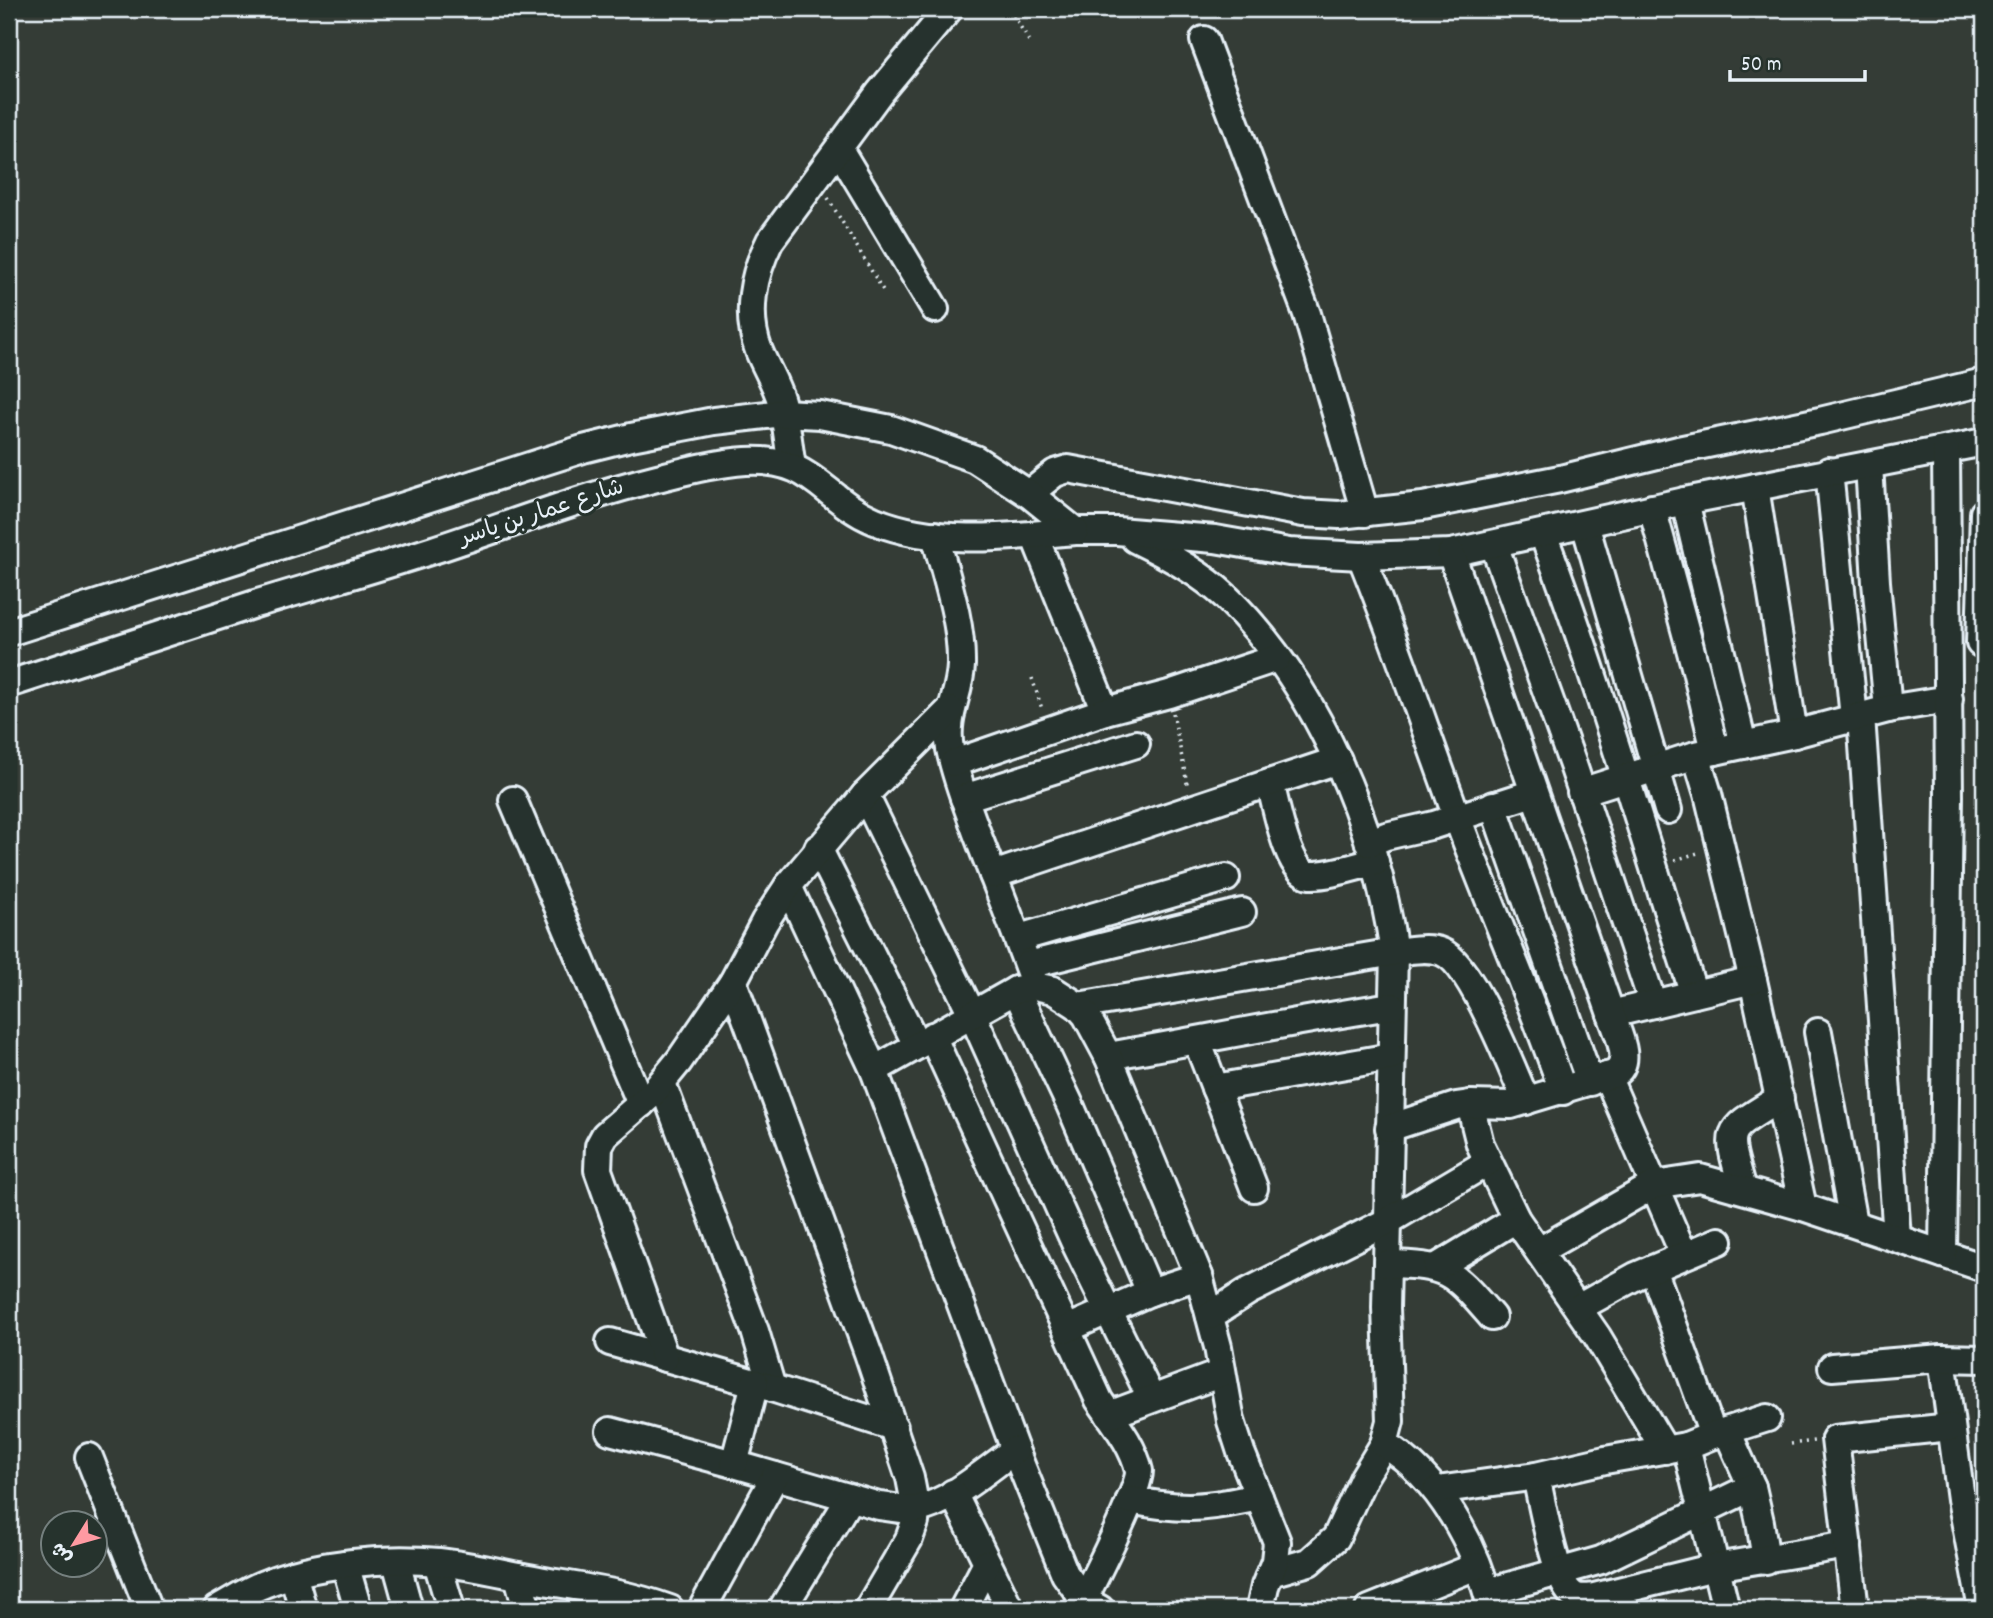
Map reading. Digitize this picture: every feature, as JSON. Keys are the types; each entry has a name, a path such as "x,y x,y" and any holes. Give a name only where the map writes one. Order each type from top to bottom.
{"street":[{"path":"948,9 880,92 770,240 759,265 753,295 758,349 778,392 787,437 820,415 891,429 919,438 975,458 1029,494 1075,531"},
{"path":"1204,40 1307,314 1365,513"},
{"path":"839,149 935,309"},
{"path":"1029,494 1055,473 1068,469 1303,513 1365,513 1423,506 1560,479 1984,382"},
{"name":"شارع عمار بن ياسر","path":"9,632 583,449 680,426 787,437 873,520 907,531 992,537 1117,531 1215,539 1289,552 1361,556 1451,553 1755,486 1984,442"},
{"name":"شارع عمار بن ياسر","path":"9,684 432,550 610,490 693,469 743,461 769,461 787,437"},
{"path":"1943,1254 1948,972 1946,451"},
{"path":"1869,465 1876,582 1888,709"},
{"path":"1829,471 1857,717 1897,1238"},
{"path":"1755,486 1794,734"},
{"path":"1685,501 1743,745"},
{"path":"1652,508 1696,670 1708,794 1803,1206"},
{"path":"1980,643 1984,513"},
{"path":"1585,524 1668,810"},
{"path":"1117,531 1167,554 1223,595 1256,630 1311,708 1338,760 1372,852 1387,907 1394,952 1387,1264 1390,1421 1384,1444 1364,1477 1336,1538 1309,1562 1270,1573"},
{"path":"1543,534 1586,650 1694,994"},
{"path":"936,535 960,651 961,668 950,710 948,731 954,763 964,798 1019,938 1026,980 1070,1105 1150,1293"},
{"path":"1034,535 1105,711"},
{"path":"1494,545 1653,1004"},
{"path":"1389,1128 1456,1106 1511,1105 1563,1091 1620,1071 1624,1062 1622,1046 1451,553"},
{"path":"1361,556 1402,659 1457,818 1531,1001 1563,1091"},
{"path":"954,763 1105,711 1170,694 1277,658"},
{"path":"1581,792 1624,776 1706,753 1794,734 1888,709 1949,699"},
{"path":"666,1358 598,1170 599,1146 605,1135 662,1083 733,982 765,921 788,886 818,848 865,795 950,710"},
{"path":"964,798 1136,744"},
{"path":"993,875 1338,760"},
{"path":"1270,783 1289,853 1301,872 1309,875 1320,874 1372,852 1386,836 1457,818 1533,793"},
{"path":"865,795 972,1014 1107,1310 1151,1398"},
{"path":"513,800 641,1104"},
{"path":"1493,805 1598,1079 1654,1185 1684,1255"},
{"path":"818,848 925,1041 1067,1329 1099,1400 1131,1448 1140,1474 1087,1606"},
{"path":"1019,938 1226,878"},
{"path":"788,886 874,1070 1015,1450 1065,1574 1087,1606"},
{"path":"874,1070 1026,980 1242,912"},
{"path":"1078,1006 1394,952 1429,949 1451,957 1460,966 1526,1101"},
{"path":"1026,980 1053,990 1078,1006 1086,1015 1108,1056 1199,1276 1241,1452 1277,1542 1278,1553 1260,1609"},
{"path":"1611,1014 1753,980"},
{"path":"733,982 910,1478 916,1509 909,1539 868,1609"},
{"path":"1108,1056 1392,1006"},
{"path":"1818,1032 1853,1223"},
{"path":"1197,1041 1254,1188"},
{"path":"1215,1088 1391,1057"},
{"path":"662,1083 755,1331 764,1386 734,1464"},
{"path":"1743,1189 1731,1147 1731,1137 1743,1121 1780,1098"},
{"path":"1470,1104 1480,1144 1516,1219 1628,1385 1675,1448 1703,1510 1726,1609"},
{"path":"1210,1316 1247,1292 1390,1220 1488,1162"},
{"path":"1539,1251 1654,1185 1700,1178 1803,1206 1984,1268"},
{"path":"1437,1267 1516,1219"},
{"path":"1577,1308 1653,1269 1719,1241"},
{"path":"1387,1264 1437,1267 1449,1273 1492,1317"},
{"path":"1653,1269 1720,1433 1752,1487 1766,1560"},
{"path":"1067,1329 1107,1310 1199,1276"},
{"path":"610,1342 894,1427"},
{"path":"1942,1358 1951,1427 1973,1500 1982,1609"},
{"path":"1832,1367 1942,1358 1984,1359"},
{"path":"1109,1415 1222,1373"},
{"path":"1437,1490 1536,1476 1675,1448 1767,1418"},
{"path":"1855,1609 1835,1439 1951,1427"},
{"path":"610,1431 878,1506 916,1509 953,1493 1015,1450"},
{"path":"1384,1444 1403,1455 1437,1490 1477,1566 1490,1601 1558,1571 1620,1552 1752,1487"},
{"path":"89,1457 149,1609"},
{"path":"702,1609 775,1476"},
{"path":"1536,1476 1564,1587 1573,1595 1582,1598 1715,1567 1848,1545"},
{"path":"953,1493 1010,1609"},
{"path":"1130,1500 1191,1509 1259,1497"},
{"path":"782,1609 850,1498"},
{"path":"396,1562 409,1609"},
{"path":"437,1562 451,1609"},
{"path":"230,1606 264,1584 293,1574 345,1564 437,1562 518,1576 621,1601 670,1609"},
{"path":"963,1609 987,1563"},
{"path":"345,1564 358,1609"},
{"path":"1369,1609 1477,1566"},
{"path":"293,1574 303,1609"},
{"path":"518,1576 527,1609"}],"path":[{"path":"1010,9 1029,41"},
{"path":"816,178 884,292"},
{"path":"1032,678 1049,732"},
{"path":"1177,736 1192,810"}]}
